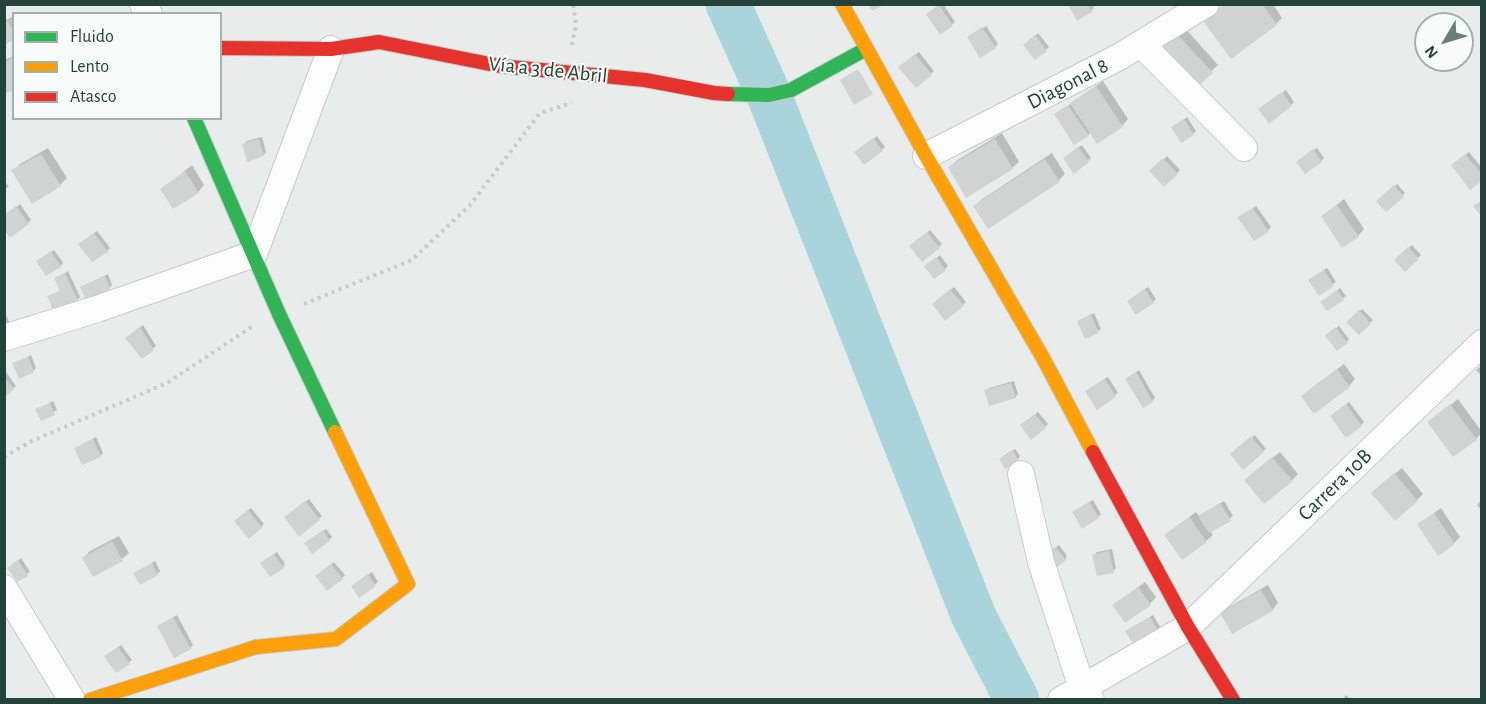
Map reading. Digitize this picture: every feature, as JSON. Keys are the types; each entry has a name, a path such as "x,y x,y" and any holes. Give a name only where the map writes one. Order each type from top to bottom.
{"street":[{"path":"842,4 926,156 1043,358 1188,627 1233,699"},
{"name":"Diagonal 8","path":"926,156 1119,57 1206,4"},
{"name":"Vía a 3 de Abril","path":"222,48 331,49 379,42 500,66 645,80 714,93 769,95 791,90 866,49"},
{"path":"1141,44 1244,148"},
{"path":"254,254 331,49"},
{"path":"90,699 256,647 336,639 408,584 279,314 195,120"},
{"path":"4,338 97,309 254,254"},
{"name":"Carrera 10B","path":"1078,696 1188,627 1482,343"},
{"path":"1021,474 1041,562 1078,696"},
{"path":"4,588 72,699"}],"path":[{"path":"567,73 576,24 573,4"},
{"path":"4,458 32,441 167,383 258,323 412,261 470,205 540,113 582,100"}],"building":[{"path":"869,4 886,4 872,11"},
{"path":"1068,4 1088,4 1092,12 1077,21"},
{"path":"1225,4 1262,4 1277,25 1231,59 1203,21"},
{"path":"939,5 953,26 940,35 926,14"},
{"path":"8,21 12,28 12,41 4,45 4,23"},
{"path":"982,27 996,48 980,58 967,37"},
{"path":"1176,33 1213,73 1195,89 1159,49"},
{"path":"1035,35 1047,51 1035,60 1023,45"},
{"path":"915,54 932,75 916,88 898,67"},
{"path":"12,59 12,91 4,94 4,62"},
{"path":"858,69 873,94 854,105 840,80"},
{"path":"1096,86 1123,127 1097,144 1070,103"},
{"path":"1282,92 1292,106 1269,124 1258,109"},
{"path":"1068,105 1089,136 1074,145 1054,114"},
{"path":"1184,119 1194,135 1181,143 1171,127"},
{"path":"873,138 883,151 864,165 854,152"},
{"path":"259,139 264,156 247,162 242,144"},
{"path":"995,139 1013,169 966,198 948,167"},
{"path":"1078,147 1089,162 1074,174 1063,158"},
{"path":"1313,149 1322,162 1305,174 1296,162"},
{"path":"41,154 61,186 32,204 11,170"},
{"path":"1465,154 1482,175 1482,181 1470,190 1451,165"},
{"path":"1163,158 1178,174 1164,187 1149,171"},
{"path":"1045,159 1060,182 988,229 973,206"},
{"path":"185,171 199,193 173,209 160,189"},
{"path":"1394,185 1404,197 1386,212 1376,201"},
{"path":"1482,200 1482,217 1473,206"},
{"path":"1337,205 1359,237 1342,248 1321,216"},
{"path":"16,206 29,224 10,238 4,229 4,215"},
{"path":"1253,208 1269,232 1254,241 1237,217"},
{"path":"927,232 940,248 922,262 909,246"},
{"path":"94,233 108,252 92,262 78,244"},
{"path":"1408,247 1419,259 1405,272 1394,260"},
{"path":"51,251 61,267 46,276 36,261"},
{"path":"936,257 946,270 934,279 924,266"},
{"path":"1324,270 1334,286 1319,296 1308,280"},
{"path":"65,273 78,301 54,312 47,296 60,291 54,278"},
{"path":"105,276 110,289 86,300 80,287"},
{"path":"950,289 964,306 945,321 932,304"},
{"path":"1145,289 1154,303 1136,315 1127,301"},
{"path":"1337,290 1344,300 1327,311 1320,302"},
{"path":"1359,310 1371,324 1359,335 1346,322"},
{"path":"1091,315 1099,333 1085,339 1077,321"},
{"path":"140,327 154,350 142,359 125,338"},
{"path":"1335,327 1348,343 1337,351 1325,336"},
{"path":"28,357 34,372 19,379 12,363"},
{"path":"1337,369 1350,387 1314,414 1301,396"},
{"path":"1136,372 1153,402 1143,408 1125,379"},
{"path":"4,377 14,389 4,398"},
{"path":"1105,379 1116,397 1097,410 1085,391"},
{"path":"1011,383 1016,398 989,406 984,390"},
{"path":"50,403 55,415 41,421 35,409"},
{"path":"1346,404 1362,426 1346,438 1330,416"},
{"path":"1450,404 1477,440 1453,457 1427,422"},
{"path":"1035,414 1046,428 1031,440 1020,425"},
{"path":"1251,436 1264,452 1243,470 1230,454"},
{"path":"93,439 101,457 82,465 74,448"},
{"path":"1012,450 1019,461 1005,469 999,459"},
{"path":"1272,457 1293,481 1264,504 1244,480"},
{"path":"1394,473 1418,501 1395,521 1371,493"},
{"path":"305,501 320,520 299,537 284,517"},
{"path":"1089,502 1099,518 1082,529 1072,512"},
{"path":"1220,503 1231,521 1209,533 1198,516"},
{"path":"248,510 262,528 249,539 234,521"},
{"path":"1434,513 1455,544 1438,556 1417,524"},
{"path":"1189,517 1207,542 1182,560 1164,535"},
{"path":"323,530 330,541 312,554 304,543"},
{"path":"112,541 123,561 93,577 82,558"},
{"path":"1055,547 1066,560 1052,571 1042,558"},
{"path":"1109,551 1114,573 1097,576 1092,555"},
{"path":"274,554 284,568 270,577 260,563"},
{"path":"18,560 28,576 17,582 7,568"},
{"path":"152,563 158,575 140,585 133,573"},
{"path":"331,564 343,579 327,591 315,576"},
{"path":"368,574 376,586 359,598 351,586"},
{"path":"1138,587 1151,605 1125,623 1112,605"},
{"path":"1261,590 1273,611 1232,634 1220,613"},
{"path":"173,617 191,649 174,658 157,626"},
{"path":"1150,617 1160,634 1136,649 1125,631"},
{"path":"118,647 130,664 116,673 104,656"}],"waterway":[{"path":"728,4 769,95 974,617 1017,700"},
{"path":"744,37 745,4"}],"traffic: fast":[{"path":"728,94 769,95 791,90 866,49"},
{"path":"195,120 279,314 335,432"}],"traffic: slow":[{"path":"842,4 926,156 1043,358 1093,452"},
{"path":"90,700 256,647 336,639 408,584 335,432"}],"traffic: jam":[{"path":"222,48 331,49 379,42 500,66 645,80 728,94"},
{"path":"1093,452 1188,627 1233,700"}]}
